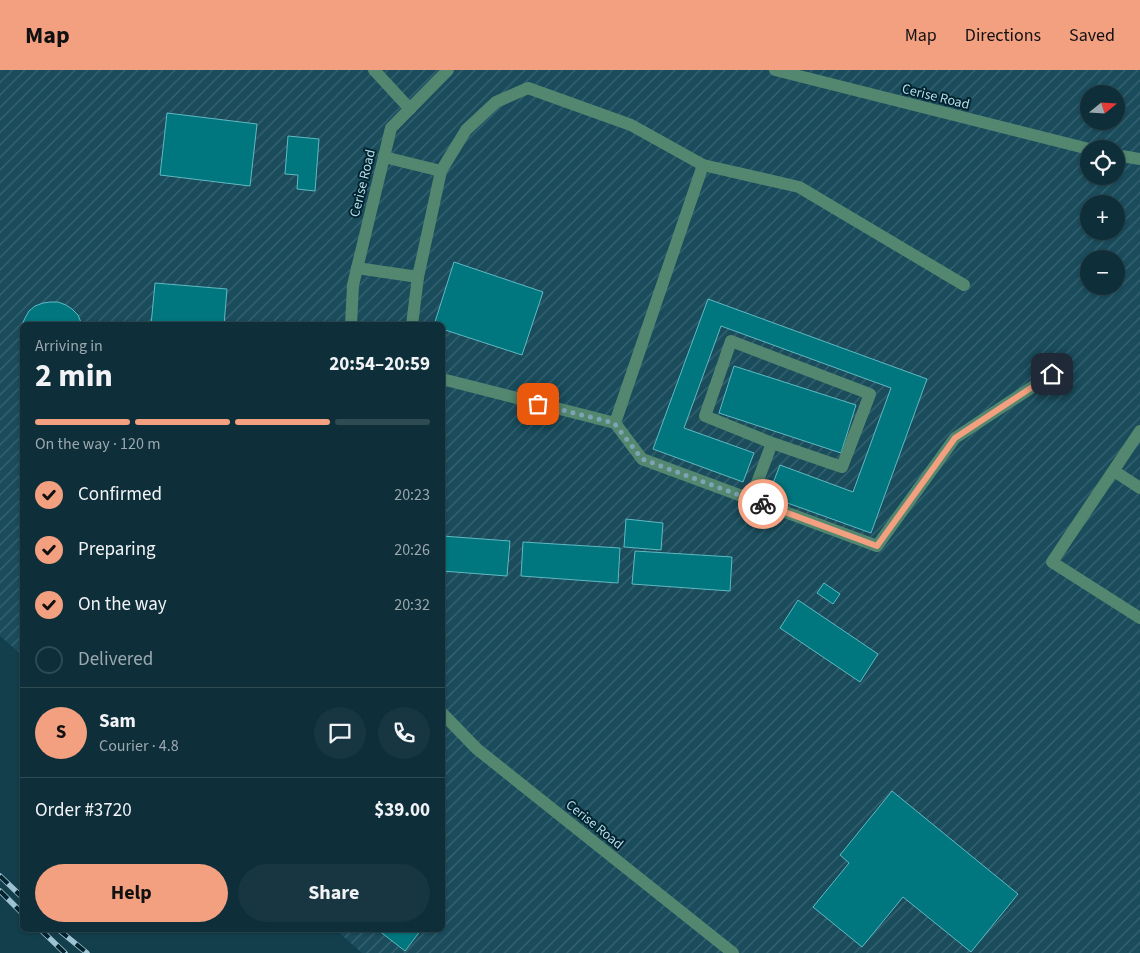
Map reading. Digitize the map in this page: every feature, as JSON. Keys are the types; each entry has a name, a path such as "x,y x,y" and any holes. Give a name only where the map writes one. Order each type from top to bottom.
{"street":[{"path":"374,70 410,109"},
{"name":"Cerise Road","path":"351,322 353,285 391,128 448,70"},
{"name":"Cerise Road","path":"775,70 1080,148"},
{"path":"412,322 418,277 441,170 466,130 496,102 528,88 631,125 704,165 798,187 964,285"},
{"path":"1125,156 1140,159"},
{"path":"384,157 441,170"},
{"path":"614,423 704,165"},
{"path":"357,268 418,277"},
{"path":"731,341 870,394 842,467 772,443 705,416 731,341"},
{"path":"445,381 614,423 642,459 877,546 955,438 1052,374"},
{"path":"1140,431 1052,562 1140,618"},
{"path":"750,499 772,443"},
{"path":"1114,471 1140,488"},
{"name":"Cerise Road","path":"445,716 477,749 733,953"}],"shaded area":[{"path":"0,70 1140,70 1140,953 362,953 338,932 445,932 445,322 20,322 20,653 0,636"}],"building":[{"path":"167,113 257,124 250,186 160,175"},
{"path":"288,136 319,139 315,191 297,189 298,175 285,174"},
{"path":"454,262 543,292 522,355 445,330 445,322 435,322"},
{"path":"155,283 227,289 224,322 151,322"},
{"path":"708,299 927,379 871,533 768,496 780,465 853,492 891,388 721,326 684,428 754,453 743,482 653,449"},
{"path":"50,302 66,305 78,315 81,322 23,322 29,311 35,306"},
{"path":"734,366 856,405 841,453 719,413"},
{"path":"626,519 663,523 661,550 624,547"},
{"path":"445,536 510,541 507,576 445,571"},
{"path":"523,542 620,548 618,583 521,576"},
{"path":"635,551 732,557 730,591 632,584"},
{"path":"824,583 840,594 833,604 817,593"},
{"path":"798,600 878,654 860,682 780,628"},
{"path":"892,791 1018,894 971,952 903,897 862,947 813,907 849,863 840,855"},
{"path":"381,932 419,932 405,951"}],"railway":[{"path":"0,876 20,895"},
{"path":"0,891 20,911"},
{"path":"43,932 65,953"},
{"path":"61,932 87,953"}],"way so far":[{"path":"538,404 614,423 642,459 763,504"}],"route":[{"path":"763,504 877,546 955,438 1052,374"}]}
